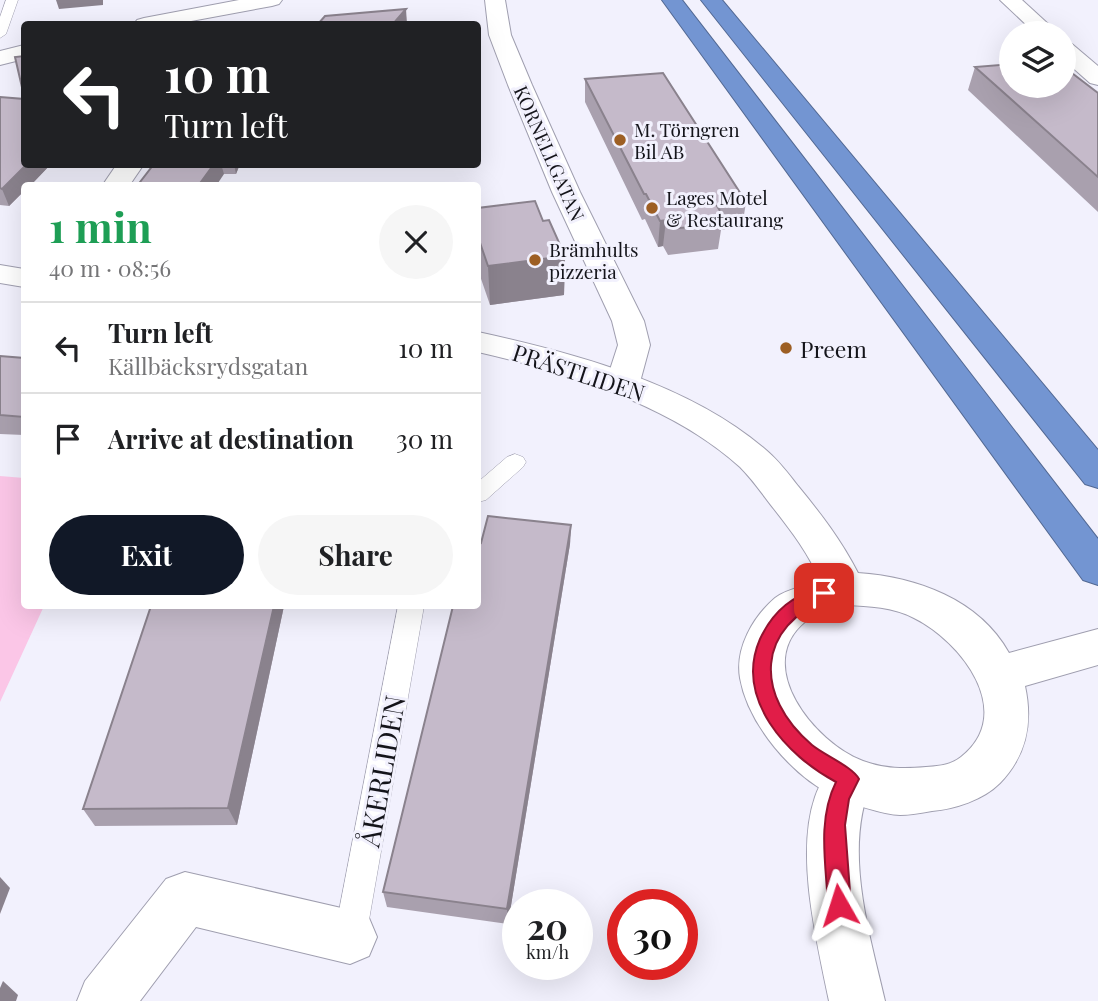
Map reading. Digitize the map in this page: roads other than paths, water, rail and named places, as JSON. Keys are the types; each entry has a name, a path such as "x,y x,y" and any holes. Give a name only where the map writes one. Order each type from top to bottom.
{"highway":[{"path":"672,0 1098,569"},
{"path":"711,0 1098,475"}],"street":[{"path":"158,21 246,2 272,0"},
{"name":"KORNELLGATAN","path":"495,0 500,35 520,85 566,191 628,321 634,345 623,382"},
{"path":"1010,0 1033,21"},
{"path":"0,58 21,52"},
{"path":"1076,59 1098,78"},
{"path":"0,274 21,278"},
{"name":"PRÄSTLIDEN","path":"481,343 576,366 623,382 675,406 756,461 814,530 845,589"},
{"path":"845,589 889,592 934,608 1016,670 1006,733 999,751 986,766 969,779 937,790 900,792 874,788 849,779 814,758 787,733 774,713 766,693 762,655 777,622 806,600 845,589"},
{"path":"1016,670 1098,647"},
{"path":"849,779 839,798 834,825 835,859 845,950 857,1001"},
{"path":"105,1001 185,898 350,937"}],"lane":[{"path":"0,34 12,0"},
{"path":"481,491 515,462"},
{"name":"ÅKERLIDEN","path":"350,937 410,609"}],"place":[{"name":"M. Törngren Bil AB","path":"620,140"},
{"name":"Lages Motel & Restaurang","path":"652,208"},
{"name":"Brämhults pizzeria","path":"535,260"},
{"name":"Preem","path":"786,348"}]}
